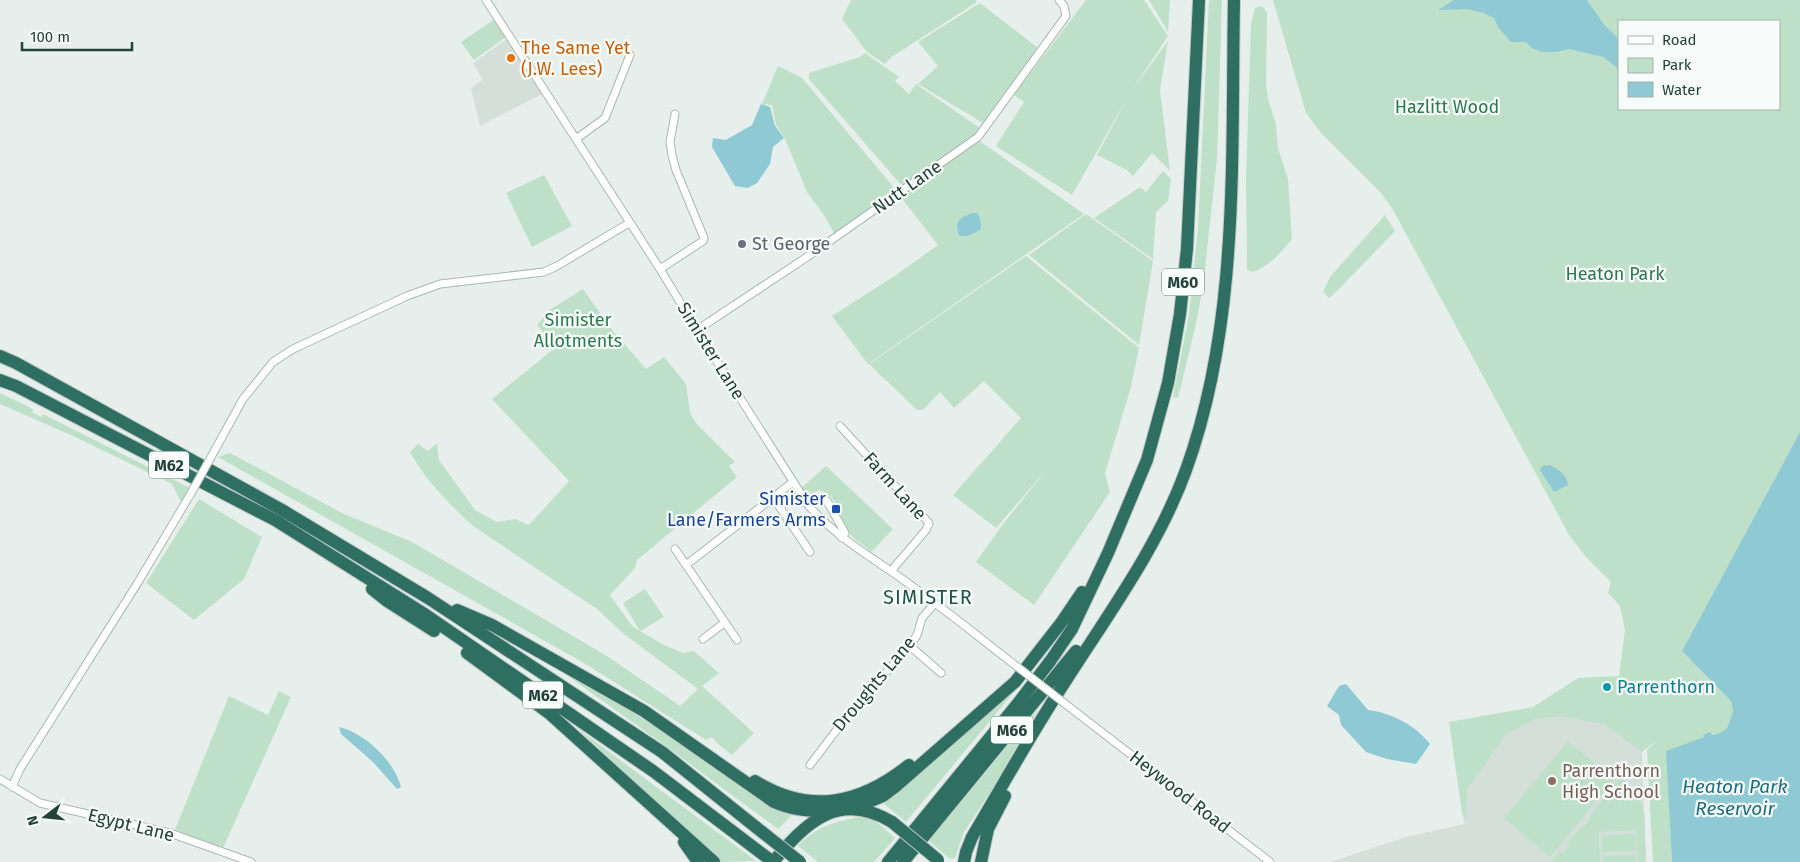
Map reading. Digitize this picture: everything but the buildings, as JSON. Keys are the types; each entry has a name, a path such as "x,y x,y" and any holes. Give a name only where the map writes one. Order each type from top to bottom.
{"highway":[{"name":"M60","path":"1072,629 1108,553 1147,460 1168,383 1180,314 1188,240 1199,0"},
{"name":"M60","path":"1120,597 1158,535 1174,500 1200,428 1216,363 1226,289 1230,206 1234,0"},
{"name":"M62","path":"0,356 16,362 282,510 428,598 662,752 800,862"},
{"name":"M62","path":"0,380 25,391 275,520 423,613 645,765 773,862"},
{"path":"773,862 791,840 814,820 883,796 1015,682 1061,623 1108,553"},
{"path":"334,557 387,601 446,638 550,714 714,862"},
{"path":"964,862 972,837 1050,706 1120,597"},
{"name":"M66","path":"903,862 1120,597"},
{"path":"428,598 492,625 644,711 759,784 782,795 809,801 850,798 876,788 984,710"},
{"name":"M66","path":"888,862 1019,702 1072,629"},
{"path":"981,862 988,829 1050,706"},
{"path":"697,746 774,802 800,810 834,812"},
{"path":"649,803 698,862"},
{"path":"850,809 867,811 892,822 939,861"}],"street":[{"name":"Simister Lane","path":"486,0 660,269 808,505 821,521 842,538 935,603 993,648"},
{"name":"Nutt Lane","path":"697,330 813,253 978,137 1066,16 1064,6 1059,0"},
{"path":"576,139 605,118 630,54"},
{"path":"660,269 703,241 704,238 676,170 672,155 670,142 675,114"},
{"path":"12,787 20,769 137,584 244,399 272,362 293,348 407,296 440,284 544,272 629,223"},
{"name":"Farm Lane","path":"840,426 929,523 926,530 891,571"},
{"path":"686,564 793,482"},
{"path":"774,497 810,552"},
{"path":"808,505 816,500 827,501 845,533 842,538"},
{"path":"675,549 737,640"},
{"name":"Droughts Lane","path":"810,765 848,715 910,646 917,635 922,618 935,603"},
{"path":"703,639 724,623"},
{"path":"910,646 941,673"},
{"name":"Heywood Road","path":"993,648 1270,862"},
{"name":"Egypt Lane","path":"0,779 40,803 170,834 251,862"}],"shaded area":[{"path":"508,38 542,94 480,126 471,88 483,80 473,63"},
{"name":"Parrenthorn High School","path":"1635,674 1642,752 1646,862 1330,862 1406,837 1464,824 1456,723 1527,712"}],"green space":[{"path":"851,0 975,0 977,2 890,58 885,64 867,52 842,19"},
{"path":"1086,0 1144,0 1168,36 1133,89 1168,41 1160,90 1170,171 1152,153 1133,176 1127,170 1097,155 1129,95 1072,195 996,146 1024,102 1014,95"},
{"path":"1149,0 1170,0 1168,32"},
{"path":"1209,0 1222,0 1217,159 1204,280 1196,324 1178,398 1173,397 1189,315 1198,228"},
{"name":"Heaton Park","path":"1273,0 1800,0 1800,432 1682,651 1729,699 1733,712 1727,728 1720,733 1703,735 1704,737 1667,751 1672,862 1653,862 1647,750 1656,741 1642,752 1604,724 1560,716 1535,719 1505,735 1467,789 1465,819 1462,813 1449,722 1533,707 1578,678 1619,676 1625,630 1620,606 1608,593 1611,582 1586,557 1569,535 1392,208 1381,193 1321,133 1306,113"},
{"path":"980,3 1038,48 983,123 918,84 938,66 918,42"},
{"path":"1260,6 1267,13 1266,84 1268,99 1276,124 1278,148 1288,179 1292,239 1270,262 1253,272 1247,270 1246,178 1251,24 1255,8"},
{"path":"495,19 506,37 474,60 461,42"},
{"path":"865,53 899,77 895,81 909,94 916,84 980,128 969,140 903,187 809,79 809,73 860,57"},
{"path":"778,66 802,78 896,190 834,233 824,215 807,192 785,139 776,125 772,105 762,104"},
{"path":"978,140 1084,214 868,364 832,316 896,275 938,245 900,196"},
{"path":"1163,171 1171,179 1168,201 1156,212 1153,259 1094,218 1140,187 1146,192"},
{"path":"544,175 572,226 532,247 506,193"},
{"path":"1086,214 1153,261 1139,345 1029,255"},
{"path":"1385,215 1395,231 1329,298 1323,292 1330,277"},
{"path":"1026,256 1139,348 1131,387 1105,473 1110,492 1034,605 976,562 1003,524 1047,469 996,528 953,495 1021,418 984,381 954,408 940,392 923,410 917,410 869,364"},
{"name":"Simister Allotments","path":"583,289 612,330 646,369 664,357 686,384 690,413 696,423 735,462 729,466 737,477 637,560 635,568 610,595 632,626 662,644 683,653 694,651 719,673 702,686 754,733 732,755 712,737 706,740 584,663 218,457 230,453 344,514 412,542 607,656 680,706 698,689 624,634 597,609 473,526 438,492 410,452 418,444 428,451 437,443 439,460 475,510 497,522 515,519 529,525 569,481 492,399 556,347 537,325 551,309"},
{"path":"0,393 33,409 32,412 41,417 43,414 192,489 182,504 172,484 71,435 0,404"},
{"path":"826,466 893,529 871,552 850,534 835,503 826,493 819,490 807,496 801,488"},
{"path":"199,499 262,537 244,579 194,620 146,583"},
{"path":"645,589 664,617 640,631 623,603"},
{"path":"567,671 687,747 778,810 792,815 778,829 565,674"},
{"path":"1024,680 906,822 884,804 983,718"},
{"path":"279,691 291,697 223,848 175,830 229,696 268,715"},
{"path":"1039,708 996,783 964,832 955,858 950,859 929,841"},
{"path":"577,728 756,861 721,862"},
{"path":"1568,741 1614,780 1550,857 1504,818"},
{"path":"1621,777 1635,791 1644,810 1646,862 1638,862 1636,830 1599,832 1600,862 1551,862 1560,851 1563,853 1570,845 1567,843 1591,819 1589,817 1603,799 1606,801 1612,794 1609,791"},
{"path":"862,817 874,820 895,838 874,862 818,862 798,846 819,829 844,820"},
{"path":"1635,834 1636,851 1602,852 1602,836"},
{"path":"1636,855 1636,862 1603,862 1603,856"}],"water":[{"path":"1454,0 1587,0 1605,26 1618,38 1618,68 1603,57 1569,49 1556,52 1542,52 1532,48 1526,42 1511,42 1498,27 1494,18 1484,13 1467,9 1438,10"},
{"path":"761,104 770,107 775,126 784,138 773,147 770,164 757,183 748,188 735,186 712,147 713,138 726,140 752,125"},
{"path":"972,213 977,213 980,218 981,229 967,236 959,235 957,226 959,221"},
{"name":"Heaton Park Reservoir","path":"1800,432 1800,862 1672,862 1666,751 1704,737 1703,735 1710,732 1712,735 1720,733 1727,728 1733,712 1729,699 1682,651"},
{"path":"1550,465 1564,476 1568,485 1554,492 1540,470 1542,466"},
{"path":"1346,684 1368,710 1394,717 1424,737 1430,744 1416,764 1387,759 1366,752 1341,725 1339,715 1327,706 1339,686"},
{"path":"339,727 359,735 378,750 398,777 401,787 397,789 373,762 341,734"}],"place":[{"name":"The Same Yet (J.W. Lees)","path":"511,58"},
{"name":"St George","path":"742,244"},
{"name":"Simister Lane/Farmers Arms","path":"836,509"},
{"name":"Parrenthorn","path":"1607,687"},
{"name":"Parrenthorn High School","path":"1552,781"}],"district":[{"name":"SIMISTER","path":"928,597"}],"park label":[{"name":"Hazlitt Wood","path":"1447,107"}]}
